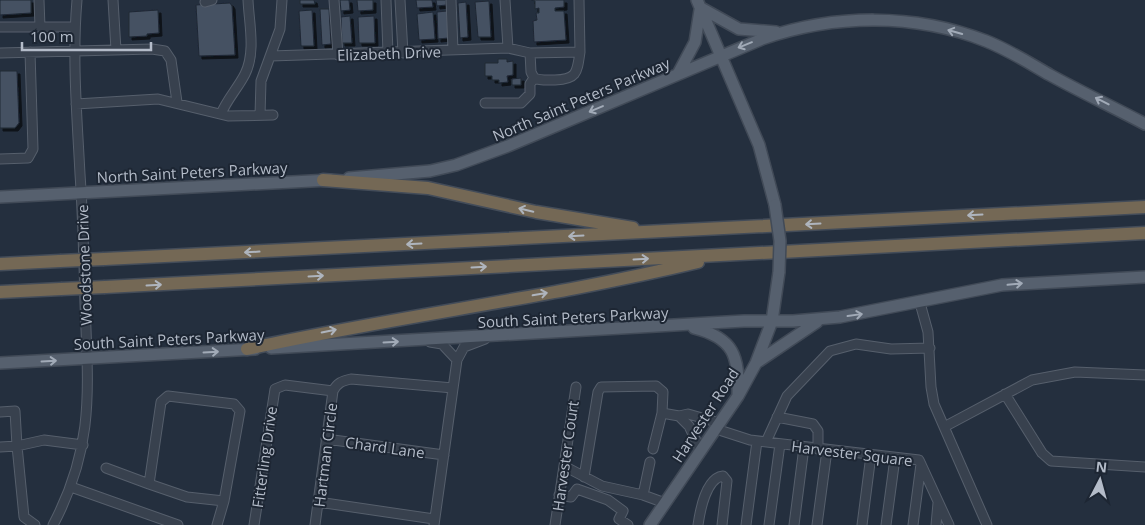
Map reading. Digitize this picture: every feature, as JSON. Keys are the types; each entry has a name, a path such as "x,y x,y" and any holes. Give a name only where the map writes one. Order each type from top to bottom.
{"highway":[{"path":"323,180 428,188 536,212 660,232"},
{"path":"0,264 1145,207"},
{"path":"0,292 1145,233"},
{"path":"247,350 334,330 637,276 728,254"}],"main road":[{"path":"678,74 695,42 699,4 738,30 780,32"},
{"name":"Harvester Road","path":"650,525 738,396 756,362 772,321 780,272 780,241 775,205 759,146 699,4"},
{"name":"North Saint Peters Parkway","path":"0,197 323,180 422,172 456,165 508,146 780,32 834,21 908,22 955,31 986,41 1145,124"},
{"name":"South Saint Peters Parkway","path":"0,363 87,360 683,325 821,319 864,314 1002,285 1145,277"},
{"path":"756,362 821,319"},
{"path":"683,325 713,332 728,344 735,356 739,372 738,396"}],"street":[{"path":"39,0 40,27"},
{"name":"Woodstone Drive","path":"53,525 70,487 83,445 88,411 82,192 74,51 77,0"},
{"path":"113,0 116,50"},
{"path":"221,114 226,102 241,83 250,62 248,0"},
{"path":"260,116 261,81 280,29 282,0"},
{"path":"334,0 338,55"},
{"path":"386,0 388,53"},
{"path":"400,0 404,53"},
{"path":"450,0 453,50"},
{"path":"505,0 508,48"},
{"path":"530,53 531,72 534,78 542,81 568,80 573,77 577,70 580,52 579,0"},
{"path":"0,27 75,27"},
{"path":"0,52 152,48 165,52 171,60 176,102"},
{"name":"Elizabeth Drive","path":"271,56 508,48 530,53 580,52"},
{"path":"0,160 28,158 33,150 30,52"},
{"path":"485,104 521,102 530,94 530,84 534,78"},
{"path":"76,104 158,99 221,114 272,115"},
{"path":"920,303 930,348 931,387 934,404 987,525"},
{"path":"318,502 434,522 457,360 464,347 491,337"},
{"path":"422,341 442,344 457,360"},
{"path":"746,525 762,442 787,396 830,351 856,344 891,349 930,348"},
{"path":"944,427 1032,380 1086,371 1145,375"},
{"name":"Hartman Circle","path":"315,525 333,391 336,385 351,379 453,388"},
{"name":"Fitterling Drive","path":"254,525 275,389 285,384 333,391"},
{"path":"584,477 598,392 601,387 656,386 663,392 662,413 653,449"},
{"name":"Harvester Court","path":"555,525 576,387"},
{"path":"1005,394 1042,453 1051,461 1145,467"},
{"path":"149,484 161,402 168,396 234,404 240,411 224,501 217,525"},
{"path":"0,412 15,411 24,517 35,525"},
{"name":"Harvester Square","path":"662,413 679,416 688,414 762,442 919,460 948,525"},
{"path":"679,416 689,426 701,451"},
{"path":"777,417 813,424 818,431 823,449 817,525"},
{"name":"Chard Lane","path":"326,438 444,455"},
{"path":"0,448 44,440 83,445"},
{"path":"769,525 780,444"},
{"path":"794,525 804,447"},
{"path":"862,525 872,455"},
{"path":"886,525 895,458"},
{"path":"643,495 650,462"},
{"path":"913,525 921,464"},
{"path":"564,466 602,486 643,495 665,503"},
{"path":"106,468 188,497 224,501"},
{"path":"698,525 703,498 716,479 723,476 727,481 722,525"},
{"path":"70,487 178,525"},
{"path":"559,495 571,497 577,489 608,500 623,511 619,519 628,525"},
{"path":"936,525 938,503"}],"building":[{"path":"0,0 31,0 31,13 0,15"},
{"path":"300,0 314,0 315,4 300,4"},
{"path":"340,0 349,0 350,10 341,11"},
{"path":"357,0 373,0 373,10 358,11"},
{"path":"416,0 432,0 433,7 417,8"},
{"path":"436,0 446,0 446,5 437,6"},
{"path":"531,0 564,0 564,7 555,8 555,11 564,11 566,40 534,42 533,21 537,20 536,13 539,13 539,8 535,9 535,1"},
{"path":"489,1 491,37 478,37 475,2"},
{"path":"466,2 468,37 460,38 458,3"},
{"path":"230,3 232,6 235,55 199,56 196,5"},
{"path":"320,9 329,9 331,44 322,45"},
{"path":"158,10 159,33 129,37 129,12"},
{"path":"312,10 314,46 301,46 299,11"},
{"path":"447,11 448,38 438,39 437,12"},
{"path":"433,12 435,39 419,40 417,14"},
{"path":"350,16 352,43 342,43 341,17"},
{"path":"374,16 375,43 359,43 358,17"},
{"path":"498,59 507,59 507,62 513,61 513,75 507,76 508,82 499,83 499,80 492,80 492,76 485,76 485,63 498,63"},
{"path":"0,71 17,71 19,123 15,128 0,128"},
{"path":"521,78 521,85 512,85 512,79"}]}
